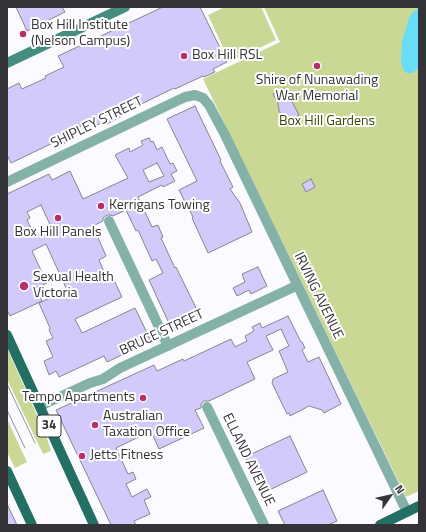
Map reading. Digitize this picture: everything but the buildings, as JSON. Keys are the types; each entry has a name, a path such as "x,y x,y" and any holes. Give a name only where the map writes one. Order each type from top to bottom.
{"main road":[{"name":"34","path":"7,335 94,525"},
{"path":"7,471 32,525"},
{"path":"380,525 419,506"}],"street":[{"path":"7,63 124,7"},
{"name":"SHIPLEY STREET","path":"7,182 185,97 190,95 200,96"},
{"name":"IRVING AVENUE","path":"200,96 206,100 213,112 406,512"},
{"path":"109,222 168,346"},
{"name":"BRUCE STREET","path":"40,406 105,378 116,371 296,286"},
{"name":"ELLAND AVENUE","path":"207,408 264,525"}],"green space":[{"path":"225,7 261,7 276,40 230,62 208,15"},
{"name":"Box Hill Gardens","path":"264,7 419,7 419,491 406,497 203,79 280,42"},
{"path":"7,348 46,435 51,451 43,454 7,379"},
{"path":"7,419 27,462 15,468 7,452"}],"water":[{"path":"419,8 419,68 412,73 407,73 404,71 401,62 402,42 409,18 412,13"}],"tram line":[{"path":"7,384 35,443"},
{"path":"7,410 25,448"}],"place":[{"name":"Box Hill Institute (Nelson Campus)","path":"23,34"},
{"name":"Box Hill RSL","path":"184,56"},
{"name":"Shire of Nunawading War Memorial","path":"317,66"},
{"name":"Kerrigans Towing","path":"101,206"},
{"name":"Box Hill Panels","path":"58,218"},
{"name":"Sexual Health Victoria","path":"24,286"},
{"name":"Tempo Apartments","path":"143,398"},
{"name":"Australian Taxation Office","path":"95,425"},
{"name":"Jetts Fitness","path":"82,456"}]}
